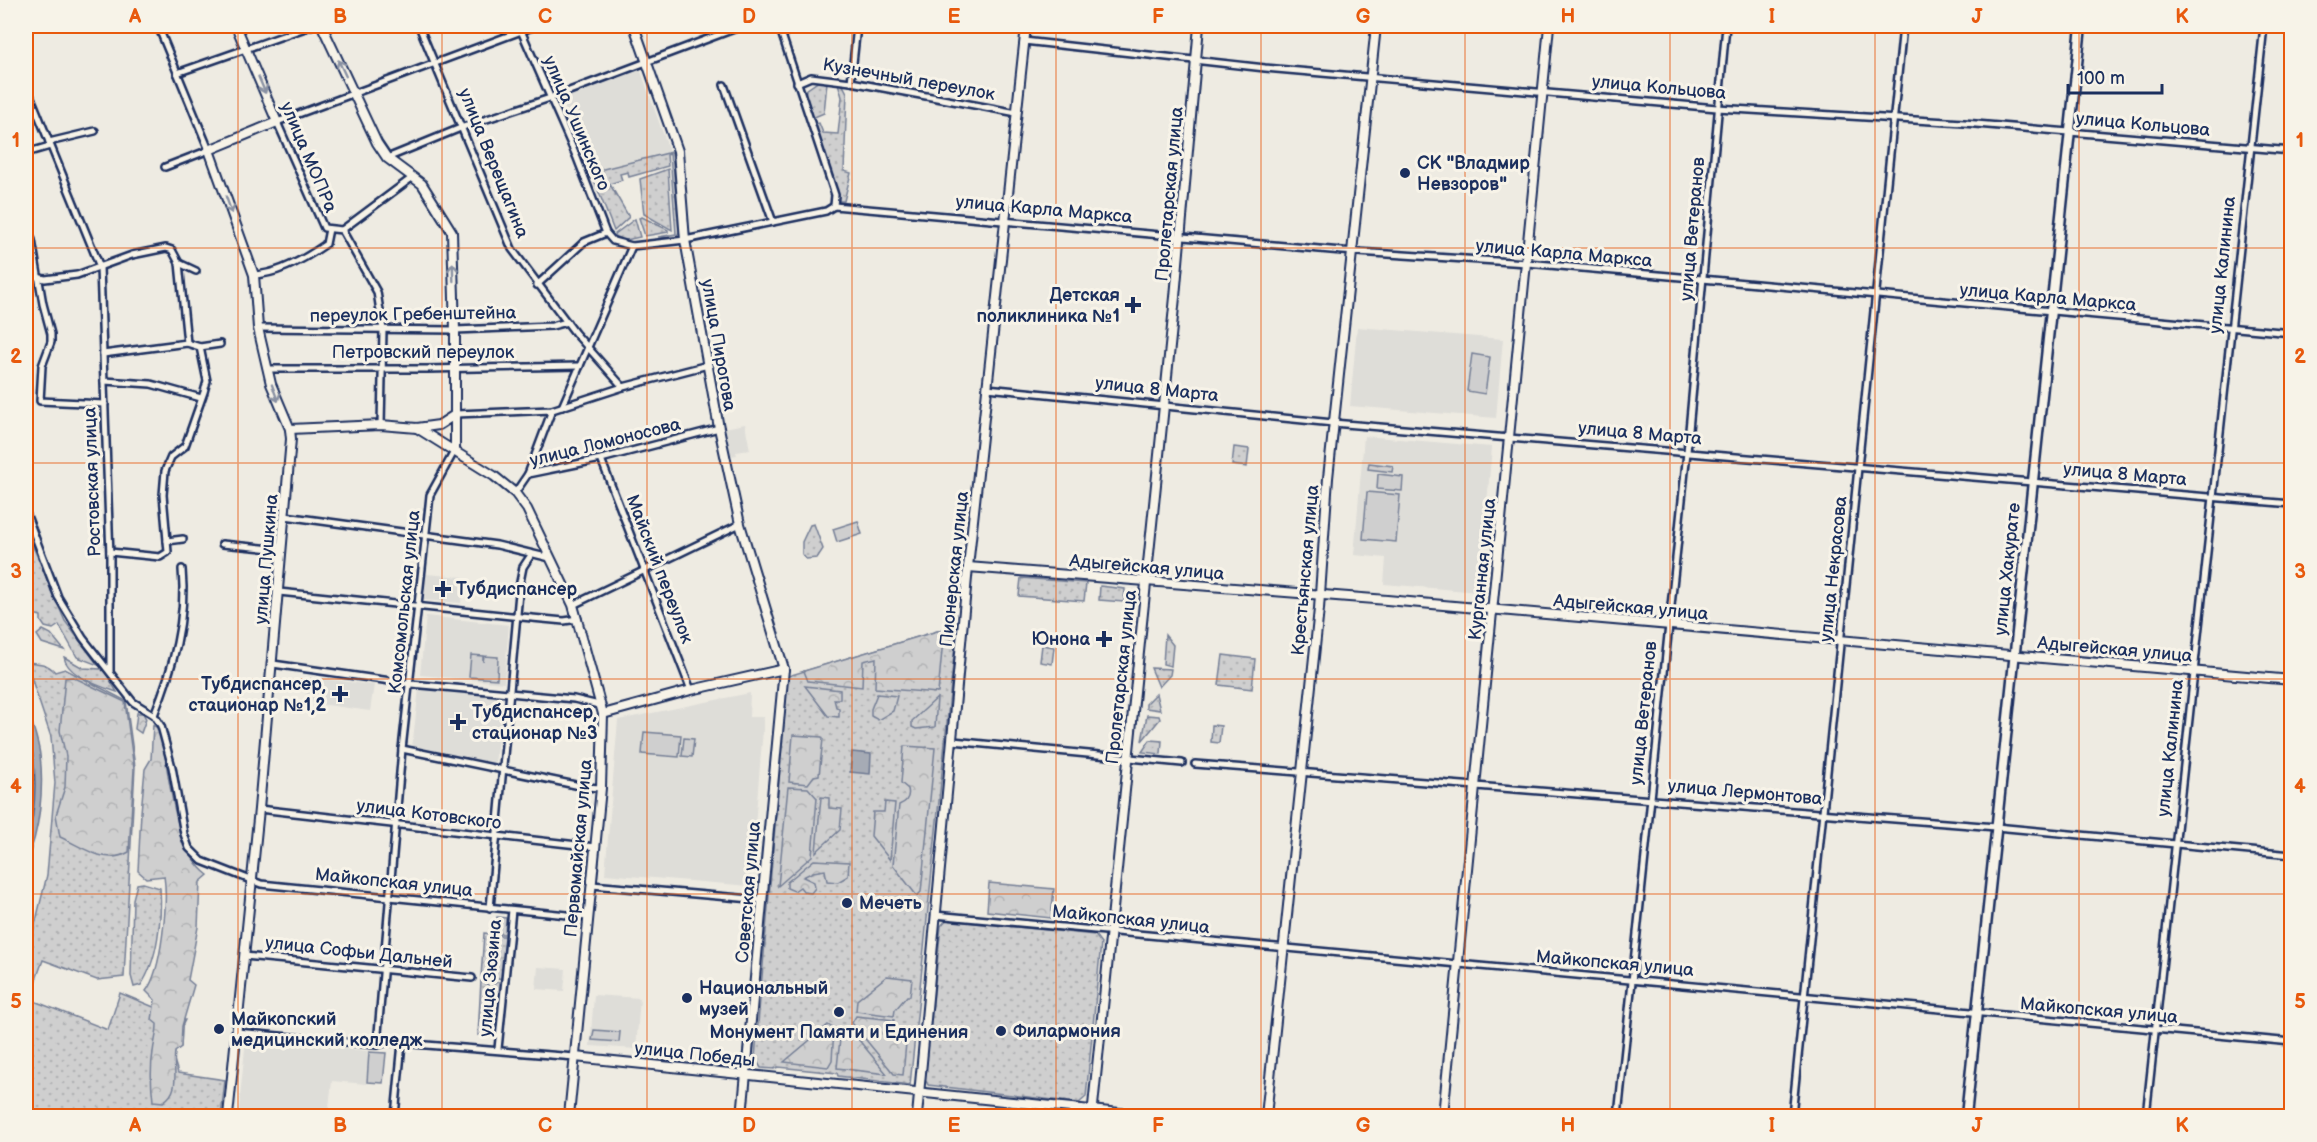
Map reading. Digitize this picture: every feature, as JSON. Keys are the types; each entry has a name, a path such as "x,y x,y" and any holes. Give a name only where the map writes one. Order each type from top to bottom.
{"main road":[{"name":"улица МОПРа","path":"236,26 277,122"},
{"path":"322,26 387,158"},
{"name":"улица Пирогова","path":"634,26 678,151 685,240 719,428 740,524 784,669"},
{"name":"Пионерская улица","path":"917,1116 968,567 1026,26"},
{"name":"Пролетарская улица","path":"1093,1114 1199,26"},
{"name":"Крестьянская улица","path":"1266,1116 1320,595 1334,423 1376,26"},
{"name":"Курганная улица","path":"1443,1116 1550,26"},
{"name":"улица Хакурате","path":"1966,1116 2081,26"},
{"path":"208,150 277,122"},
{"name":"улица Пушкина","path":"208,150 254,275 258,328 268,369 283,416 290,429 285,516 260,809 228,1116"},
{"name":"Комсомольская улица","path":"387,158 422,184 452,232 456,368 455,450"},
{"path":"290,429 381,425 417,428 439,425 456,414"},
{"path":"417,428 455,450 515,492"},
{"name":"Первомайская улица","path":"515,492 527,509 573,605 603,714 601,788 569,1116"},
{"name":"Адыгейская улица","path":"968,567 1320,595 2292,680"},
{"path":"603,714 691,690 784,669"},
{"name":"Советская улица","path":"742,1116 784,669"},
{"name":"улица Победы","path":"574,1057 919,1092 1093,1114 1149,1116"}],"street":[{"path":"26,30 33,26"},
{"name":"улица Пушкина","path":"158,26 208,150"},
{"path":"177,73 310,26"},
{"name":"улица Верещагина","path":"419,26 437,62 512,249 537,285 623,387"},
{"path":"277,122 520,28 535,26"},
{"path":"387,158 463,127 742,26"},
{"path":"537,285 584,242 606,233 613,241 632,246 685,240 826,211 834,206 835,195 779,26"},
{"path":"851,82 856,26"},
{"name":"улица Ветеранов","path":"1618,1116 1630,978 1687,452 1726,26"},
{"name":"улица Некрасова","path":"1792,1116 1903,26"},
{"name":"улица Калинина","path":"2146,1116 2264,26"},
{"name":"улица Ушинского","path":"520,28 606,233"},
{"name":"улица Кольцова","path":"1024,41 1196,60 1718,108 2069,132 2292,152"},
{"name":"Кузнечный переулок","path":"797,83 811,77 851,82 1017,113"},
{"name":"Ростовская улица","path":"26,85 100,267 110,552 110,671"},
{"path":"724,85 773,222"},
{"name":"улица МОПРа","path":"277,122 324,228 342,230 377,292 383,330 381,425"},
{"path":"26,153 95,131"},
{"path":"165,167 208,150"},
{"path":"342,230 413,177"},
{"name":"улица Карла Маркса","path":"834,206 1352,251 1527,263 1875,297 2292,333"},
{"path":"26,225 32,240 51,342 43,358 40,401 105,404"},
{"path":"254,275 268,274 317,250 326,244 329,229"},
{"path":"562,407 632,246"},
{"path":"26,274 39,278 77,275 132,255 166,248 175,254 179,263 187,343"},
{"path":"179,263 196,271"},
{"name":"переулок Гребенштейна","path":"258,328 455,330 552,326 567,322"},
{"path":"103,354 187,343 200,347 220,344"},
{"path":"110,552 160,557 168,552 163,495 165,471 171,457 185,446 207,381 200,347"},
{"path":"456,414 552,410 623,387 708,365"},
{"name":"Петровский переулок","path":"268,369 579,366"},
{"path":"104,381 151,384 201,398"},
{"name":"улица 8 Марта","path":"987,388 1334,423 2292,504"},
{"path":"528,474 552,410"},
{"name":"улица Ломоносова","path":"515,492 528,474 601,459 719,428"},
{"name":"Комсомольская улица","path":"376,1045 402,749 411,684 430,495 455,450"},
{"name":"Майский переулок","path":"601,459 691,690"},
{"path":"26,513 58,597 83,638 134,702 154,715 167,683 182,625 185,600 182,569"},
{"path":"285,516 507,547 531,555 550,558"},
{"path":"573,605 740,524"},
{"path":"167,541 183,539"},
{"path":"222,544 282,550"},
{"name":"улица Зюзина","path":"490,908 501,769 517,617 523,567 531,555"},
{"path":"279,592 517,617 564,621 578,619"},
{"path":"273,664 411,684 574,699 600,705"},
{"name":"Майкопская улица","path":"154,715 161,726 172,767 184,834 189,848 202,861 252,881 490,908 587,916"},
{"path":"953,741 1128,756 1182,763"},
{"path":"402,749 585,788 601,788"},
{"name":"улица Лермонтова","path":"1195,764 1996,827 2292,855"},
{"name":"улица Котовского","path":"260,809 496,837 595,846"},
{"path":"592,885 763,900"},
{"name":"улица Зюзина","path":"498,1049 512,910"},
{"name":"Майкопская улица","path":"935,915 1284,949 1630,978 1977,1014 2292,1042"},
{"name":"улица Софьи Дальней","path":"244,956 471,978"},
{"name":"улица Победы","path":"237,1032 376,1045 402,1043 498,1049 574,1057"},
{"path":"395,1116 402,1043"}],"shaded area":[{"path":"639,66 670,153 591,172 561,99"},
{"path":"1357,327 1503,339 1496,418 1350,406"},
{"path":"745,424 750,450 736,452 737,455 730,456 725,428"},
{"path":"1364,436 1492,447 1479,592 1384,584 1386,558 1354,555"},
{"name":"Тубдиспансер","path":"426,574 463,577 461,603 424,600"},
{"path":"426,616 509,625 504,683 420,675"},
{"name":"Тубдиспансер, стационар №1,2","path":"310,677 374,685 370,711 305,702"},
{"path":"782,683 797,684 754,1062 741,1061"},
{"name":"Тубдиспансер, стационар №3","path":"419,688 503,697 495,763 412,748"},
{"path":"750,693 749,717 764,717 750,886 605,874 618,720"},
{"path":"538,967 566,969 564,991 536,989"},
{"path":"594,995 640,998 636,1049 590,1046"},
{"path":"246,1039 369,1051 366,1084 332,1081 328,1116 238,1116"}],"green space":[{"path":"819,81 827,82 824,113 812,118 805,97 806,90"},
{"path":"838,83 843,85 847,93 844,171 851,173 844,201 839,201 814,124 819,123 823,133 838,134 842,97"},
{"path":"672,152 679,232 676,238 658,237 676,234 670,154 667,155 668,166 629,177 628,172 620,174 622,180 597,188 591,172"},
{"path":"668,169 672,230 644,214 640,179"},
{"path":"611,186 629,217 614,231 598,190"},
{"path":"642,217 668,232 645,236 639,218"},
{"path":"635,219 640,237 626,240 616,237 615,234"},
{"path":"1472,354 1490,357 1485,394 1467,391"},
{"path":"1234,447 1249,449 1247,467 1232,465"},
{"path":"1369,463 1393,466 1392,472 1368,469"},
{"path":"1378,474 1403,477 1402,491 1377,489"},
{"path":"1367,492 1400,495 1396,542 1363,539"},
{"path":"858,521 862,534 837,542 833,529"},
{"path":"814,524 823,549 817,558 806,559 802,554 802,542 810,525"},
{"path":"26,530 65,621 98,665 77,657 59,625 53,629 45,627 41,616 26,612"},
{"path":"1021,578 1086,583 1084,601 1019,596"},
{"path":"1100,586 1125,589 1124,602 1099,600"},
{"path":"957,625 910,1085 838,1076 837,1073 778,1067 761,1068 755,1058 788,676"},
{"path":"944,629 938,693 875,688 876,658 863,661 862,687 808,681 804,671"},
{"path":"43,630 51,634 64,650 42,643 37,635"},
{"path":"1165,635 1173,645 1171,666 1163,664"},
{"path":"1042,645 1054,647 1052,664 1040,662"},
{"path":"471,655 483,656 483,662 484,656 498,657 497,679 469,677"},
{"path":"1223,655 1255,659 1252,689 1219,685"},
{"path":"64,657 83,668 101,669 106,673 117,692 78,675 66,663"},
{"path":"26,662 45,665 55,672 65,669 126,701 135,767 124,977 97,980 43,960 29,999 108,1030 120,993 185,1020 182,1026 181,1047 175,1051 174,1060 178,1073 225,1080 221,1116 26,1116 26,962 47,875 55,783 51,737"},
{"path":"1151,668 1171,669 1170,675 1159,687"},
{"path":"73,677 125,702 134,769 129,852 120,856 94,854 60,837 56,815 65,787 66,756 60,731 65,678"},
{"path":"805,686 840,690 840,699 834,699 836,707 839,708 839,717 828,716"},
{"path":"877,694 897,696 893,711 878,720 871,716 871,709"},
{"path":"1156,694 1160,710 1146,708 1146,704"},
{"path":"937,698 935,727 916,729 912,727 912,721"},
{"path":"137,713 143,713 146,719 141,733 135,729"},
{"path":"1147,715 1159,716 1160,719 1142,741"},
{"path":"153,725 160,730 180,829 196,863 208,875 200,882 198,927 188,980 194,985 182,1026 181,1047 175,1052 174,1085 169,1097 163,1102 153,1101 151,1065 157,1024 152,1020 155,1000 146,991 152,981 160,952 165,902 164,876 146,878 138,871 145,769 151,759"},
{"path":"1212,725 1221,726 1219,743 1211,742"},
{"path":"644,732 681,735 679,757 642,754"},
{"path":"793,735 822,737 823,739 819,775 814,776 808,784 789,782"},
{"path":"684,738 694,739 692,757 682,756"},
{"path":"1150,740 1162,741 1161,754 1142,752"},
{"path":"904,746 935,748 921,892 917,896 893,865 899,805 906,801 909,794 908,789 901,783"},
{"path":"788,787 808,788 817,798 812,856 778,886"},
{"path":"821,797 829,798 829,808 842,809 840,830 816,852"},
{"path":"885,802 895,803 890,860 871,836 873,812 884,812"},
{"path":"814,860 849,862 848,876 838,882 827,881 825,870 813,872 803,877 814,882 815,888 811,893 804,892 800,887 794,891 787,888 787,882"},
{"path":"143,883 160,888 158,938 147,975 141,985 134,987 131,976 133,899 137,884"},
{"path":"989,883 1054,889 1051,918 987,911"},
{"path":"497,917 506,918 505,934 496,934"},
{"path":"946,920 1095,935 1101,943 1086,1097 1079,1103 928,1085 925,1079 941,926"},
{"path":"484,933 492,934 489,972 484,978 481,977"},
{"path":"496,936 506,936 503,979 498,978 494,973"},
{"path":"887,976 912,979 910,996 907,996 895,1010 894,1016 856,1011 857,1000"},
{"path":"481,981 488,985 485,1036 478,1035"},
{"path":"497,982 502,982 497,1036 489,1036 492,986"},
{"path":"856,1016 894,1020 893,1027 902,1043 906,1043 903,1075 894,1074 852,1023"},
{"path":"828,1025 834,1029 832,1060 828,1067 784,1062"},
{"path":"848,1027 887,1074 837,1068 841,1029"},
{"path":"594,1030 620,1032 619,1042 592,1040"},
{"path":"369,1052 386,1053 383,1083 367,1082"}],"water":[{"path":"26,705 39,749 41,782 38,823 26,862"},
{"path":"852,752 871,754 870,774 850,772"}],"tunnel":[{"path":"1182,763 1195,764"}],"place":[{"name":"СК \"Владмир Невзоров\"","path":"1405,173"},
{"name":"Детская поликлиника №1","path":"1133,305"},
{"name":"Тубдиспансер","path":"443,589"},
{"name":"Юнона","path":"1104,639"},
{"name":"Тубдиспансер, стационар №1,2","path":"340,694"},
{"name":"Тубдиспансер, стационар №3","path":"458,722"},
{"name":"Мечеть","path":"847,903"},
{"name":"Национальный музей","path":"687,998"},
{"name":"Монумент Памяти и Единения","path":"839,1012"},
{"name":"Майкопский медицинский колледж","path":"219,1029"},
{"name":"Филармония","path":"1001,1031"}]}
